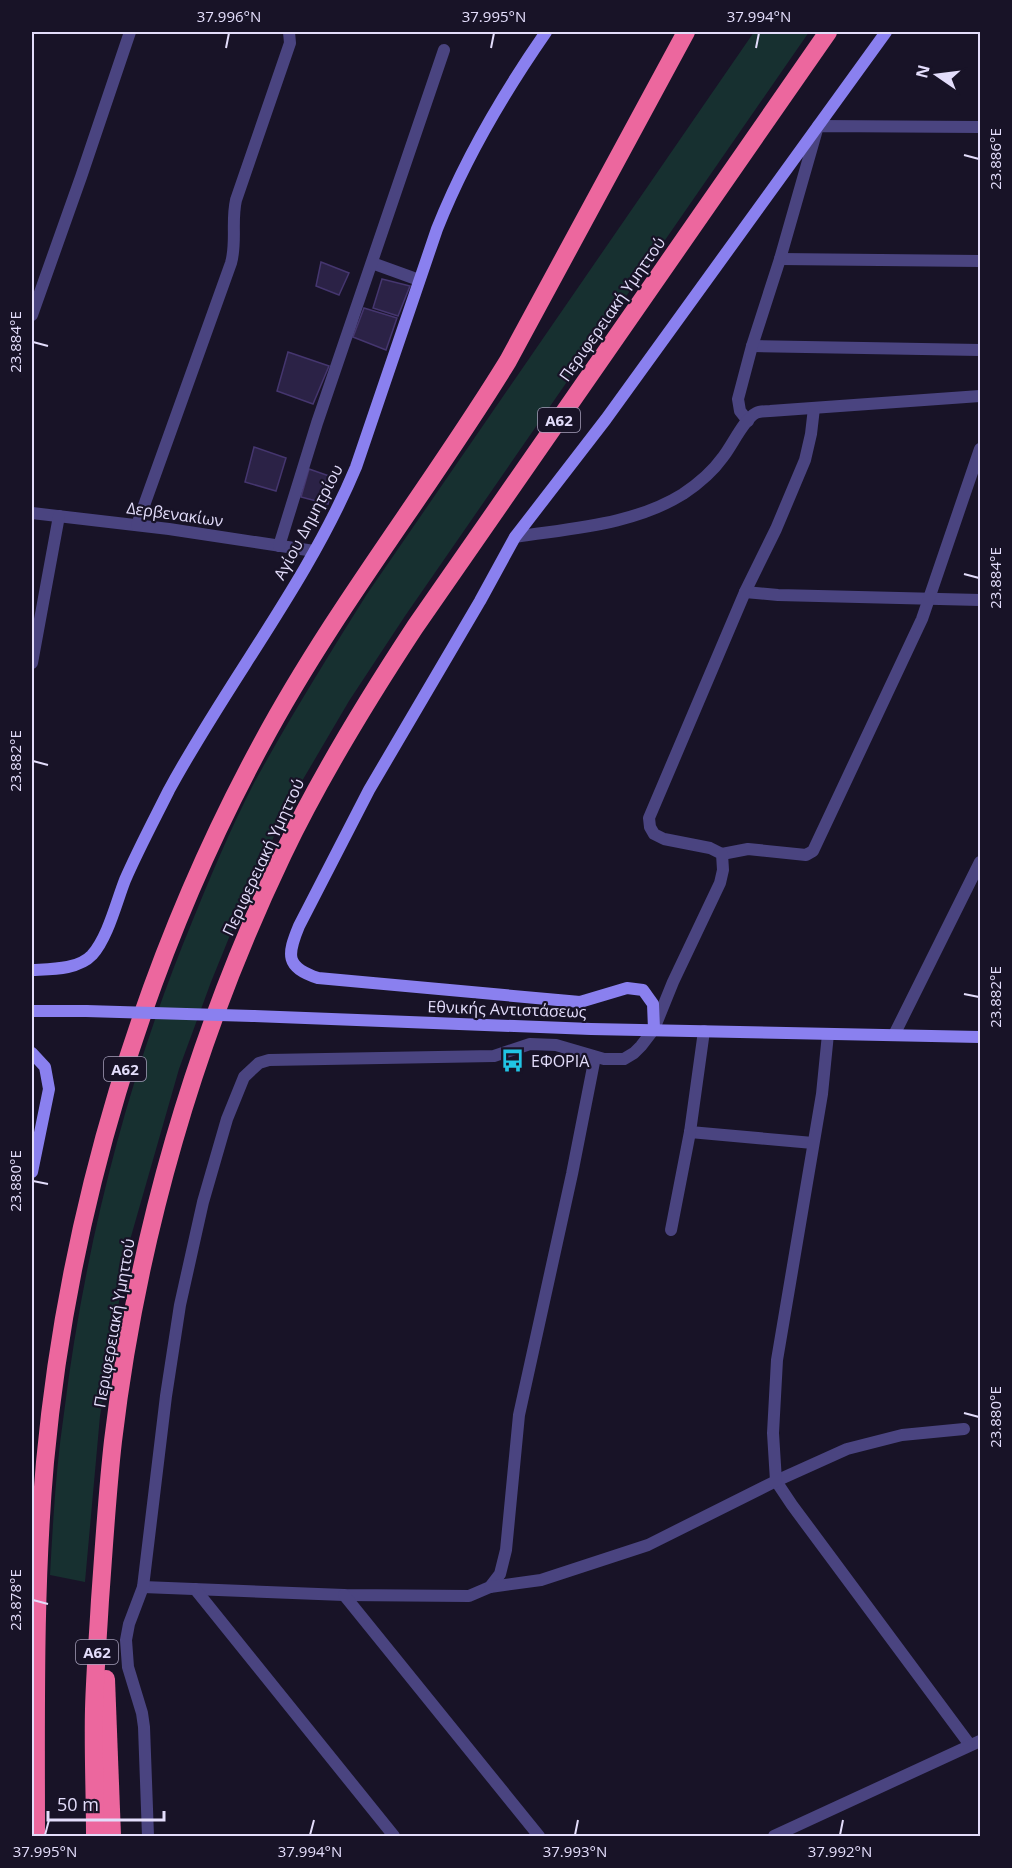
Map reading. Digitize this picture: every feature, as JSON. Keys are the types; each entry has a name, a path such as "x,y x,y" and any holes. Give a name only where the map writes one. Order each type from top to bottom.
{"highway":[{"name":"Α62","path":"36,1836 38,1578 52,1398 66,1308 85,1214 118,1089 135,1038 175,930 210,845 263,741 331,626 476,413 508,362 686,32"},
{"name":"Περιφερειακή Υμηττού","path":"95,1836 94,1707 105,1518 113,1438 125,1360 154,1218 170,1155 232,970 284,852 345,737 415,627 828,32"},
{"path":"101,1597 112,1836"},
{"path":"32,1738 36,1692"}],"street":[{"path":"32,315 130,32"},
{"path":"137,525 231,263 236,200 290,43 289,32"},
{"name":"Αγίου Δημητρίου","path":"32,970 76,965 91,956 102,939 136,857 179,772 314,551 343,498 356,467 436,229 458,177 498,105 546,32"},
{"path":"654,1029 653,1004 643,990 627,988 580,1002 318,978 305,974 293,966 290,957 291,943 369,790 515,537 606,419 886,32"},
{"path":"279,546 317,423 444,50"},
{"path":"818,126 981,127"},
{"path":"748,421 741,411 738,399 818,126"},
{"path":"780,259 981,261"},
{"path":"372,263 419,280"},
{"path":"752,346 981,350"},
{"path":"515,537 611,522 657,507 682,494 703,478 723,458 756,413 981,396"},
{"path":"814,408 805,460 776,529 745,592 649,818 654,834 664,839 710,848 722,854 748,849 806,855 813,850 930,597 981,449"},
{"name":"Δερβενακίων","path":"32,513 137,525 314,551"},
{"path":"32,663 59,516"},
{"path":"745,592 778,595 981,600"},
{"path":"148,1836 144,1727 128,1667 126,1646 129,1624 143,1587 166,1396 180,1305 203,1202 227,1119 244,1077 259,1063 269,1060 494,1056 530,1044 556,1045 595,1057 624,1059 641,1046 654,1029 673,982 720,883 723,870 722,854"},
{"path":"894,1035 981,862"},
{"name":"Εθνικής Αντιστάσεως","path":"32,1011 253,1016 591,1029 981,1037"},
{"path":"671,1230 690,1132 704,1031"},
{"path":"774,1836 976,1743 792,1505 776,1481 772,1433 777,1360 826,1065 828,1034"},
{"path":"32,1053 45,1067 49,1089 32,1172"},
{"path":"490,1587 500,1574 507,1550 519,1415 595,1057"},
{"path":"690,1132 813,1143"},
{"path":"143,1587 344,1595 469,1596 490,1587 541,1580 648,1545 776,1481 847,1449 902,1436 964,1429"},
{"path":"195,1589 394,1836"},
{"path":"344,1595 539,1836"}],"green space":[{"path":"754,32 809,32 405,616 349,701 295,793 250,886 179,1069 128,1247 100,1416 85,1582 50,1575 59,1454 73,1350 97,1225 128,1102 148,1041 199,904 229,834 281,735 367,594"}],"building":[{"path":"321,262 349,273 339,295 316,286"},
{"path":"382,279 410,286 398,316 373,308"},
{"path":"364,308 397,318 386,350 353,337"},
{"path":"288,352 329,366 313,404 277,391"},
{"path":"254,447 286,458 276,491 245,482"},
{"path":"309,469 335,478 328,504 301,497"}],"place":[{"name":"ΕΦΟΡΙΑ","path":"513,1061"}]}
